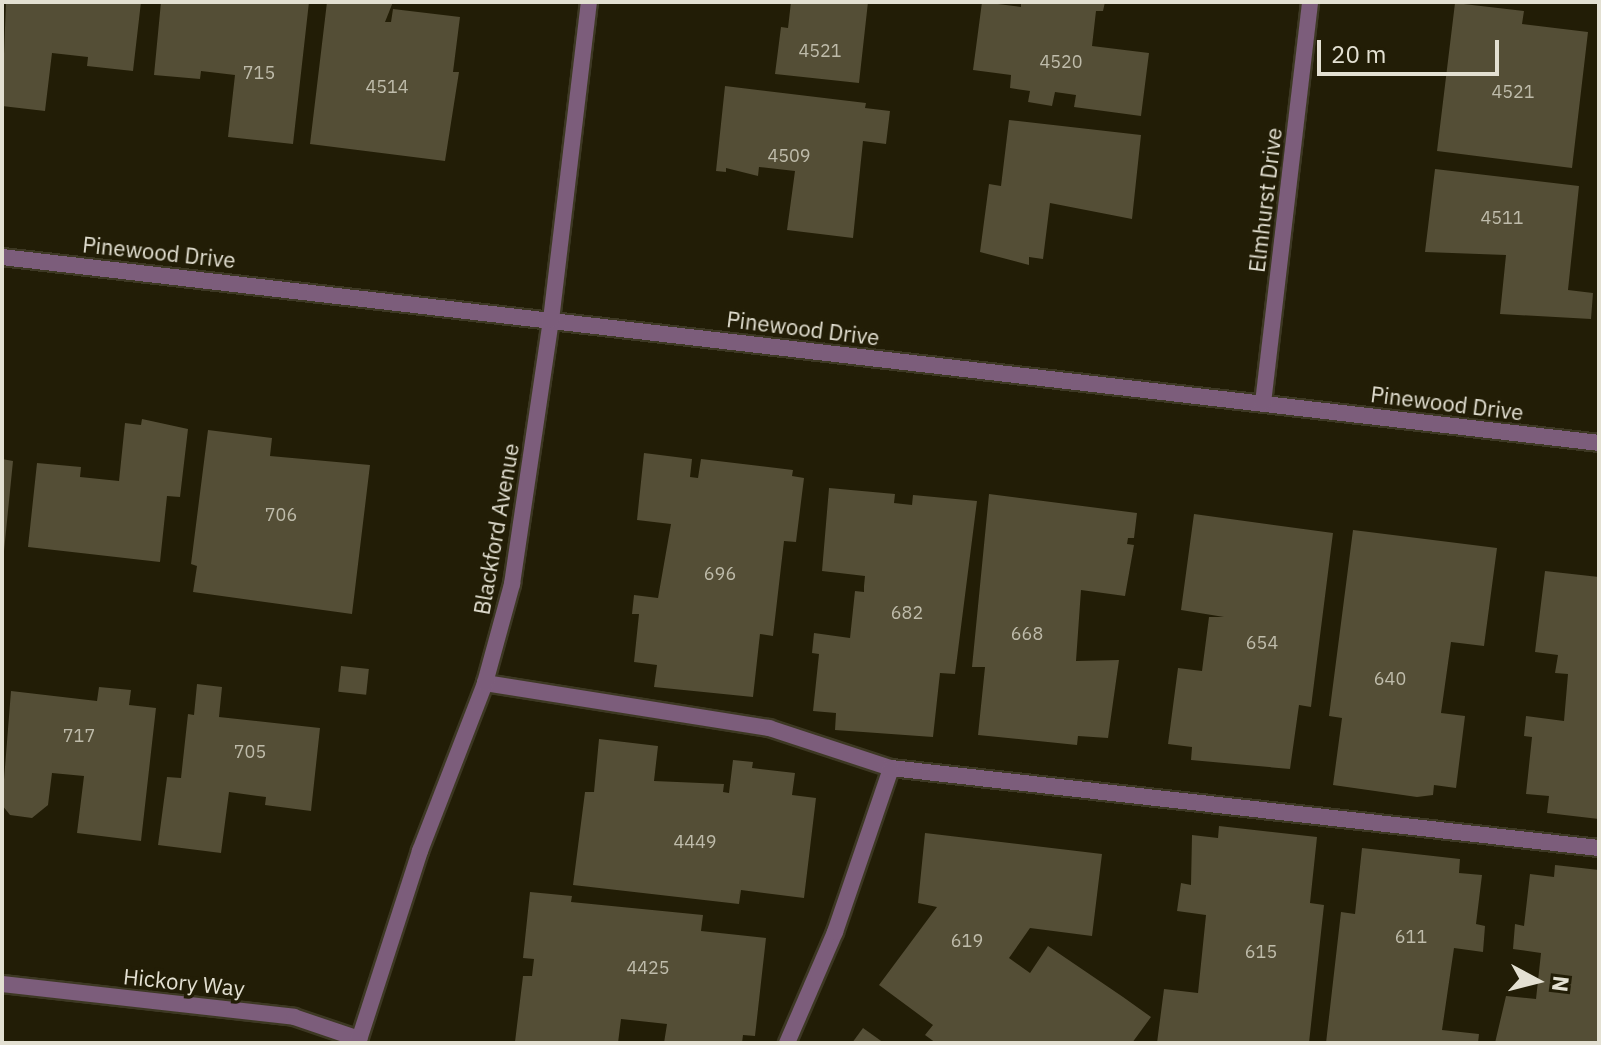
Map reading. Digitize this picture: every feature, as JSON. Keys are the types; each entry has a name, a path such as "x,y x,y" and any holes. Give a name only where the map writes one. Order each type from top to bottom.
{"street":[{"name":"Blackford Avenue","path":"358,1041 420,851 485,683 512,584 551,320 589,2"},
{"name":"Elmhurst Drive","path":"1263,403 1310,2"},
{"name":"Pinewood Drive","path":"2,257 1599,443"},
{"path":"485,683 769,728 891,768 1599,848"},
{"path":"787,1043 835,932 891,768"},
{"name":"Hickory Way","path":"2,984 294,1017 358,1041"}],"building":[{"path":"6,2 141,2 133,71 87,66 88,57 52,53 45,111 2,106"},
{"path":"161,2 309,2 293,144 228,137 235,75 201,71 200,79 154,75"},
{"path":"327,2 393,2 385,22 391,22 393,9 460,17 453,72 459,72 445,161 310,144"},
{"path":"791,2 868,2 859,83 775,74 781,27 788,28"},
{"path":"982,2 1021,7 1021,2 1105,2 1103,11 1096,11 1092,46 1149,53 1141,116 1074,107 1076,95 1055,92 1052,106 1028,102 1030,91 1010,88 1011,75 973,70"},
{"path":"1455,3 1524,11 1522,24 1588,32 1572,168 1437,151"},
{"path":"725,86 866,103 865,108 890,111 886,144 863,141 853,238 787,230 795,171 759,167 758,176 726,168 726,172 716,171"},
{"path":"1009,120 1141,135 1132,219 1050,203 1043,259 1029,257 1029,265 980,252 989,184 1001,186"},
{"path":"1435,169 1579,186 1568,290 1593,293 1591,319 1500,314 1506,255 1425,252"},
{"path":"142,419 188,429 180,497 167,496 160,562 28,547 37,463 81,467 80,477 119,481 125,423 141,425"},
{"path":"208,430 272,438 270,456 370,465 352,614 193,592 197,566 191,564"},
{"path":"644,453 692,459 690,477 698,478 701,459 793,470 792,476 804,478 796,542 784,541 773,636 760,634 753,697 654,687 657,665 634,662 639,614 632,614 634,595 658,598 671,524 637,520"},
{"path":"2,459 13,461 4,551 2,551"},
{"path":"829,488 895,494 894,503 912,505 913,495 977,501 955,674 940,673 933,737 835,730 836,713 813,711 819,654 812,653 814,633 850,638 855,591 864,592 865,576 822,571"},
{"path":"989,494 1137,513 1134,538 1128,538 1127,544 1134,545 1125,596 1081,590 1076,661 1119,660 1108,738 1078,736 1077,745 978,735 985,667 972,667"},
{"path":"1194,514 1333,533 1311,707 1299,705 1290,769 1191,760 1192,747 1168,744 1178,668 1202,671 1209,617 1224,617 1181,610"},
{"path":"1353,530 1497,548 1484,646 1451,642 1441,713 1465,716 1456,788 1434,785 1433,795 1417,797 1333,785 1342,718 1329,716"},
{"path":"1545,571 1599,577 1599,819 1547,813 1549,796 1526,794 1532,737 1524,736 1526,716 1564,721 1568,674 1555,673 1558,655 1535,652"},
{"path":"341,666 369,669 366,695 338,692"},
{"path":"197,684 222,687 219,717 320,728 311,811 265,805 266,797 229,792 221,853 158,845 167,777 181,778 188,714 194,715"},
{"path":"99,687 131,690 129,705 156,708 141,841 77,833 84,776 52,773 48,805 32,818 10,815 2,805 11,691 97,701"},
{"path":"599,739 658,746 654,781 724,784 723,792 729,793 733,760 753,762 752,768 795,773 792,795 816,798 804,898 741,890 739,904 573,885 585,792 594,792"},
{"path":"1219,826 1317,837 1310,903 1324,905 1309,1043 1157,1043 1164,989 1198,993 1206,915 1177,911 1181,883 1191,885 1192,835 1218,838"},
{"path":"925,833 1102,854 1092,936 1030,928 1009,958 1030,973 1048,946 1123,997 1151,1017 1132,1043 936,1043 925,1035 933,1025 879,985 937,907 918,903"},
{"path":"1362,848 1460,859 1459,873 1482,875 1476,924 1485,926 1483,952 1454,948 1442,1030 1479,1034 1478,1043 1326,1043 1341,912 1355,914"},
{"path":"1555,865 1599,870 1599,1043 1495,1043 1506,996 1536,999 1541,953 1513,949 1515,924 1524,926 1530,874 1554,877"},
{"path":"530,892 572,896 571,902 703,915 701,931 766,938 755,1036 743,1035 742,1043 664,1043 667,1024 621,1019 618,1043 515,1042 523,976 532,976 534,959 523,958"},
{"path":"863,1028 884,1043 852,1043"}]}
